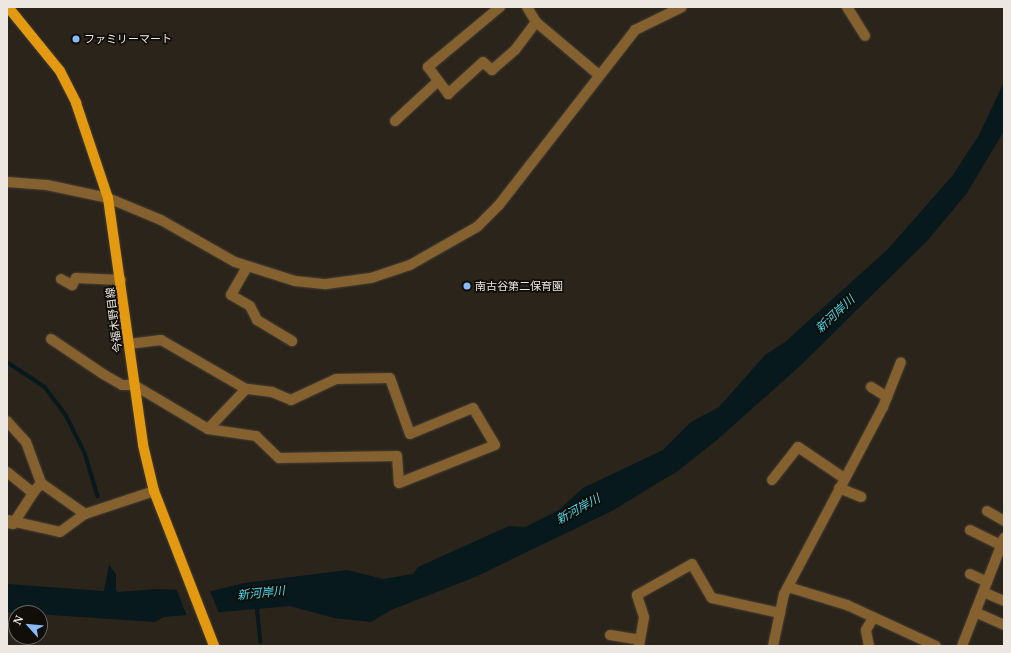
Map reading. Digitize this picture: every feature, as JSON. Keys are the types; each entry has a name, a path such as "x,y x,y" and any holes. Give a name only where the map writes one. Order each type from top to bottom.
{"main road":[{"name":"今福木野目線","path":"9,10 60,71 76,103 108,198 121,280 134,386 154,491 214,646"}],"street":[{"path":"500,7 428,67 448,94 483,62 492,70 515,50 536,22"},
{"path":"527,7 536,22 599,75"},
{"path":"7,182 47,185 108,198 161,220 247,267 295,281 326,284 371,278 410,265 450,245 477,227 499,205 635,30 682,7"},
{"path":"846,7 865,36"},
{"path":"396,121 438,81"},
{"path":"247,267 231,295 250,306 257,320 292,341"},
{"path":"61,279 72,285 76,278 121,280"},
{"path":"51,339 122,385 134,386 208,429 256,436 279,458 397,456 399,483 495,445 473,408 410,434 390,378 336,380 291,400 272,392 246,389 161,340 128,344"},
{"path":"773,646 780,613 788,587 887,397 901,362"},
{"path":"871,387 887,397"},
{"path":"208,429 246,389"},
{"path":"7,421 26,442 41,483 85,514"},
{"path":"772,480 798,448 844,478"},
{"path":"7,472 33,493"},
{"path":"41,483 9,522 60,532 85,514 154,491"},
{"path":"839,488 861,497"},
{"path":"987,511 1004,520"},
{"path":"962,646 987,582 1000,558 1002,542 970,530"},
{"path":"610,635 640,643 644,617 637,595 692,564 712,598 780,613"},
{"path":"970,574 987,582"},
{"path":"788,587 847,605 936,646"},
{"path":"983,592 1004,601"},
{"path":"975,612 1004,625"},
{"path":"869,646 866,630 873,618"}],"water":[{"name":"新河岸川","path":"1004,82 1004,131 967,193 928,240 800,366 717,440 679,470 612,511 475,577 391,610 371,622 334,618 290,606 164,617 155,622 48,615 48,605 8,605 7,612 7,584 104,591 109,565 116,574 116,591 119,592 155,589 212,591 244,583 347,570 383,579 413,574 418,567 509,526 525,527 559,510 583,488 663,450 691,422 719,407 765,355 785,342 888,249 953,175 979,135"}],"pier":[{"path":"176,588 209,589 219,613 187,616"}],"waterway":[{"path":"7,362 45,387 66,415 85,453 98,496"},
{"name":"新河岸川","path":"257,605 261,642"}],"place":[{"name":"ファミリーマート","path":"76,39"},
{"name":"南古谷第二保育園","path":"467,286"}]}
